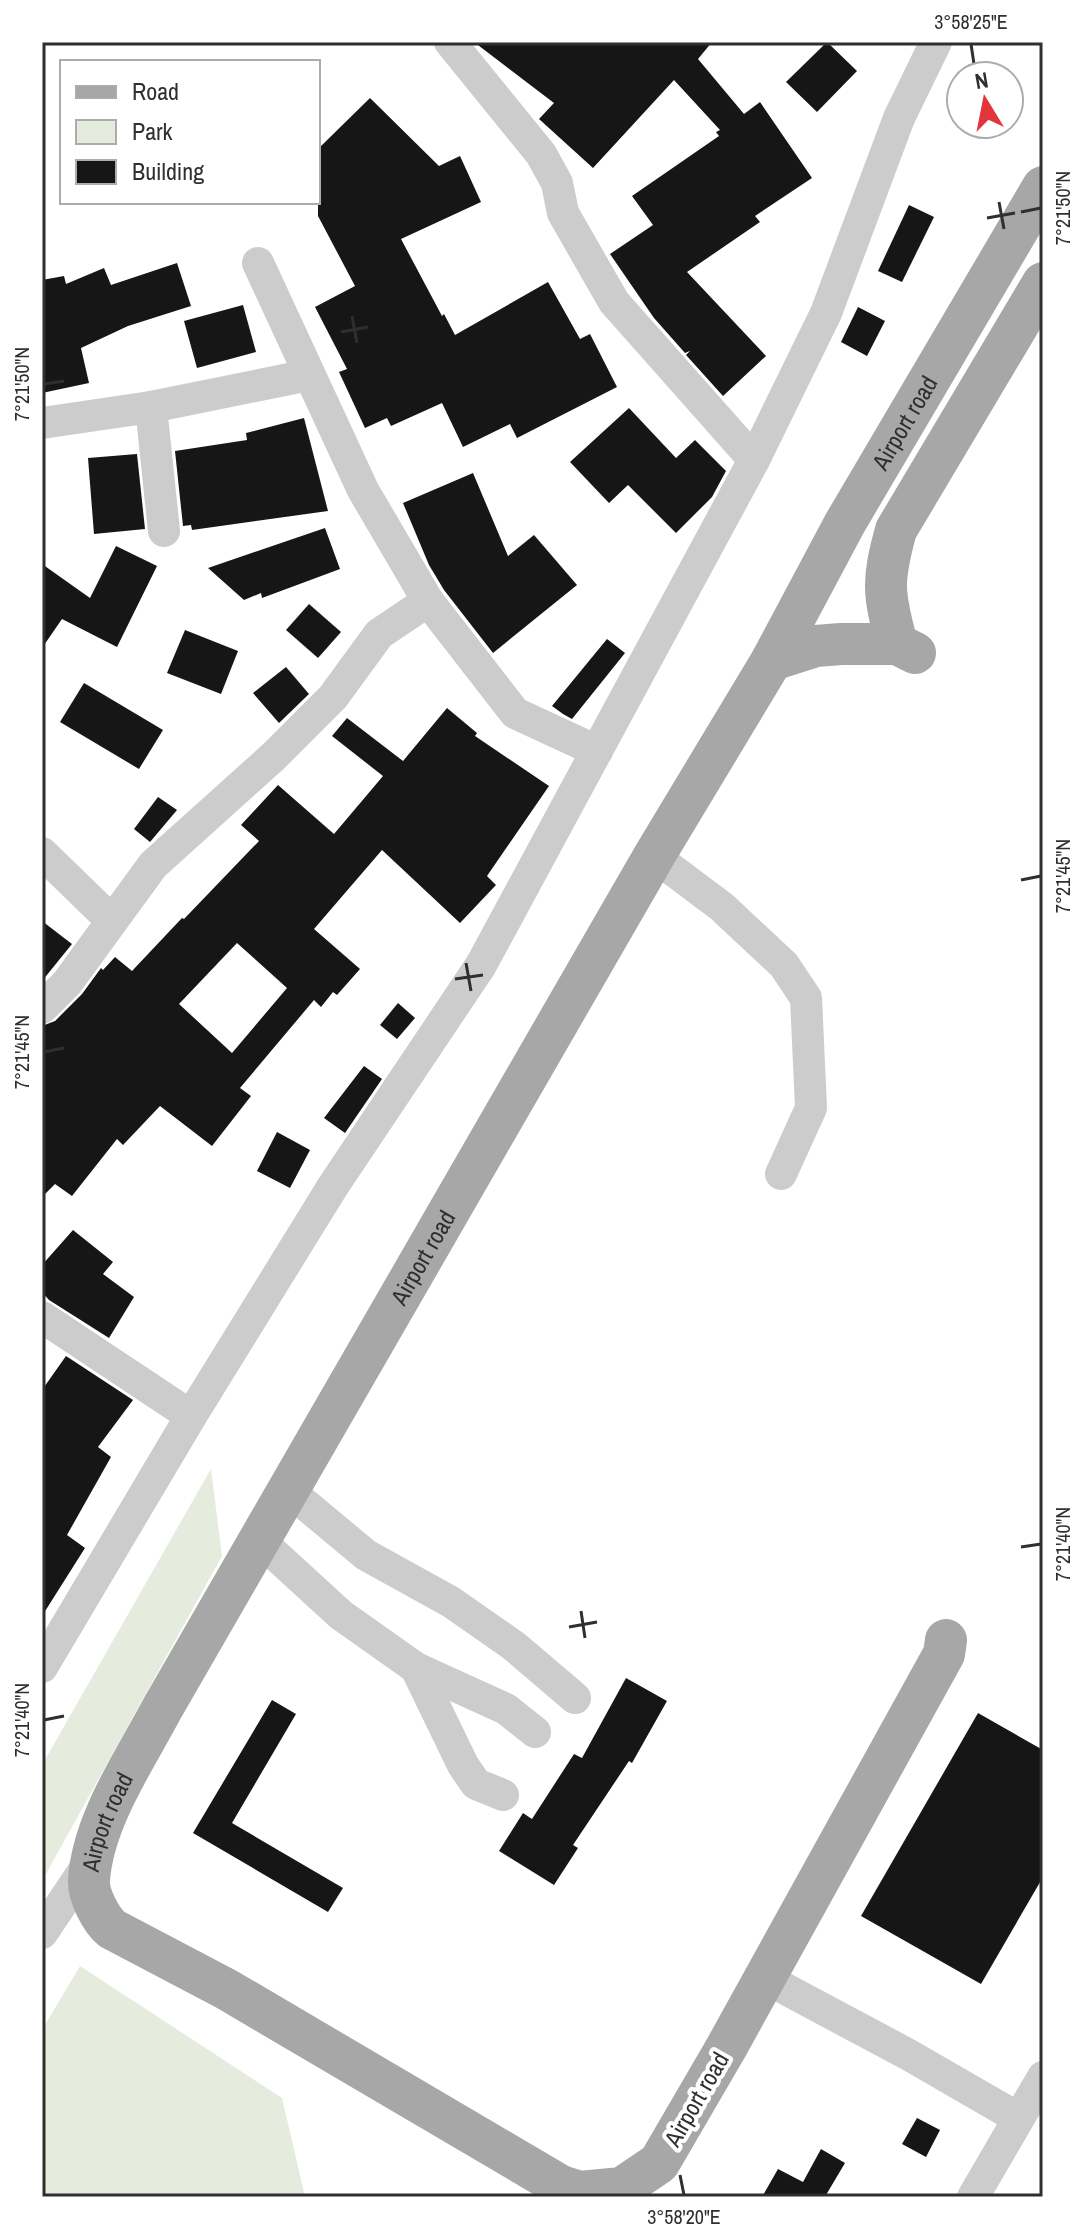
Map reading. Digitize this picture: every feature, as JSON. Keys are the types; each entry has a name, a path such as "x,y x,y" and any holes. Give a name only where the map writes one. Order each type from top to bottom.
{"main road":[{"name":"Airport road","path":"946,1640 944,1654 659,2163 620,2193 563,2191 226,1989 112,1929 103,1921 88,1883 97,1833 163,1707 654,856 772,660 845,523 1043,187"},
{"name":"Airport road","path":"772,660 816,646 841,644 906,648 884,592 886,566 896,530 1043,283"}],"street":[{"path":"450,42 541,154 557,183 563,213 614,302 754,460"},
{"path":"44,1660 333,1186 481,965 754,460 826,313 899,118 936,42"},
{"path":"258,263 363,490 428,601 515,713 597,751"},
{"path":"42,423 151,407 309,375"},
{"path":"151,407 164,531"},
{"path":"42,1008 67,983 153,865 274,756 333,697 379,634 428,601"},
{"path":"42,853 112,921"},
{"path":"654,856 722,907 774,955 806,998 811,1108 781,1174"},
{"path":"42,1317 191,1416"},
{"path":"288,1490 366,1555 451,1602 514,1646 575,1698"},
{"path":"259,1540 341,1615 416,1668 506,1709 535,1732"},
{"path":"416,1668 463,1765 476,1784 503,1795"},
{"path":"42,1933 93,1857"},
{"path":"42,1933 91,1923 112,1929"},
{"path":"765,1978 1018,2118"},
{"path":"973,2197 1043,2077"}],"green space":[{"path":"211,1469 222,1556 42,1881 42,1765"},
{"path":"80,1966 282,2098 305,2197 42,2197 42,2030"}],"building":[{"path":"474,42 712,42 698,59 744,114 760,102 812,178 755,216 760,222 687,272 766,356 723,396 686,355 690,351 685,353 654,318 610,254 653,225 632,196 719,136 716,132 720,130 674,80 593,168 539,119 554,103"},
{"path":"827,42 857,71 817,112 786,82"},
{"path":"370,98 439,166 460,156 481,202 401,239 442,316 444,314 455,335 548,282 580,339 590,334 617,387 517,438 510,424 463,447 442,403 391,426 387,418 365,428 339,372 347,369 315,307 355,286 318,216 320,147"},
{"path":"909,205 934,217 902,282 878,271"},
{"path":"177,263 191,306 128,326 81,348 89,383 42,393 42,280 64,276 66,284 104,268 111,285"},
{"path":"243,305 256,352 197,368 184,321"},
{"path":"858,307 885,321 867,356 841,342"},
{"path":"629,408 676,458 695,440 726,471 712,497 676,533 628,485 609,503 570,462"},
{"path":"304,418 328,511 192,530 191,525 183,526 175,451 247,440 246,433"},
{"path":"137,454 145,529 94,534 88,458"},
{"path":"473,473 508,556 534,535 577,585 493,653 444,590 429,565 403,503"},
{"path":"325,528 340,569 262,598 261,593 244,600 208,568"},
{"path":"116,546 157,566 117,647 62,619 42,648 42,564 90,598"},
{"path":"309,604 341,632 318,658 286,630"},
{"path":"185,630 238,651 221,694 167,673"},
{"path":"607,639 625,653 572,719 552,706"},
{"path":"286,667 309,694 279,723 253,693"},
{"path":"84,683 163,730 139,769 60,722"},
{"path":"447,708 477,733 475,736 549,786 487,876 496,885 460,923 382,850 314,929 360,969 337,995 333,992 321,1007 314,1000 240,1088 251,1096 212,1146 160,1106 123,1145 117,1139 72,1196 55,1184 42,1197 42,1026 55,1021 82,994 101,968 103,970 115,957 132,971 184,919 259,841 241,825 278,785 334,834 383,776 332,736 347,718 403,761","holes":["237,943 287,988 232,1053 179,1004"]},
{"path":"158,797 177,810 150,842 134,829"},
{"path":"42,921 72,944 42,981"},
{"path":"398,1003 415,1018 397,1039 380,1025"},
{"path":"364,1066 382,1079 345,1133 324,1118"},
{"path":"277,1132 310,1150 290,1188 257,1171"},
{"path":"73,1230 113,1262 103,1274 134,1297 109,1338 49,1300 42,1292 42,1265"},
{"path":"66,1356 133,1400 98,1447 111,1457 67,1535 85,1548 42,1616 42,1390"},
{"path":"626,1678 667,1701 632,1763 629,1761 573,1845 578,1848 554,1885 499,1851 523,1813 532,1819 574,1754 582,1758"},
{"path":"272,1700 296,1714 232,1823 343,1888 328,1912 193,1833"},
{"path":"978,1713 1043,1750 1043,1877 981,1984 861,1916"},
{"path":"917,2118 940,2130 926,2157 902,2144"},
{"path":"821,2149 845,2163 826,2195 831,2197 762,2197 778,2169 803,2182"}]}
